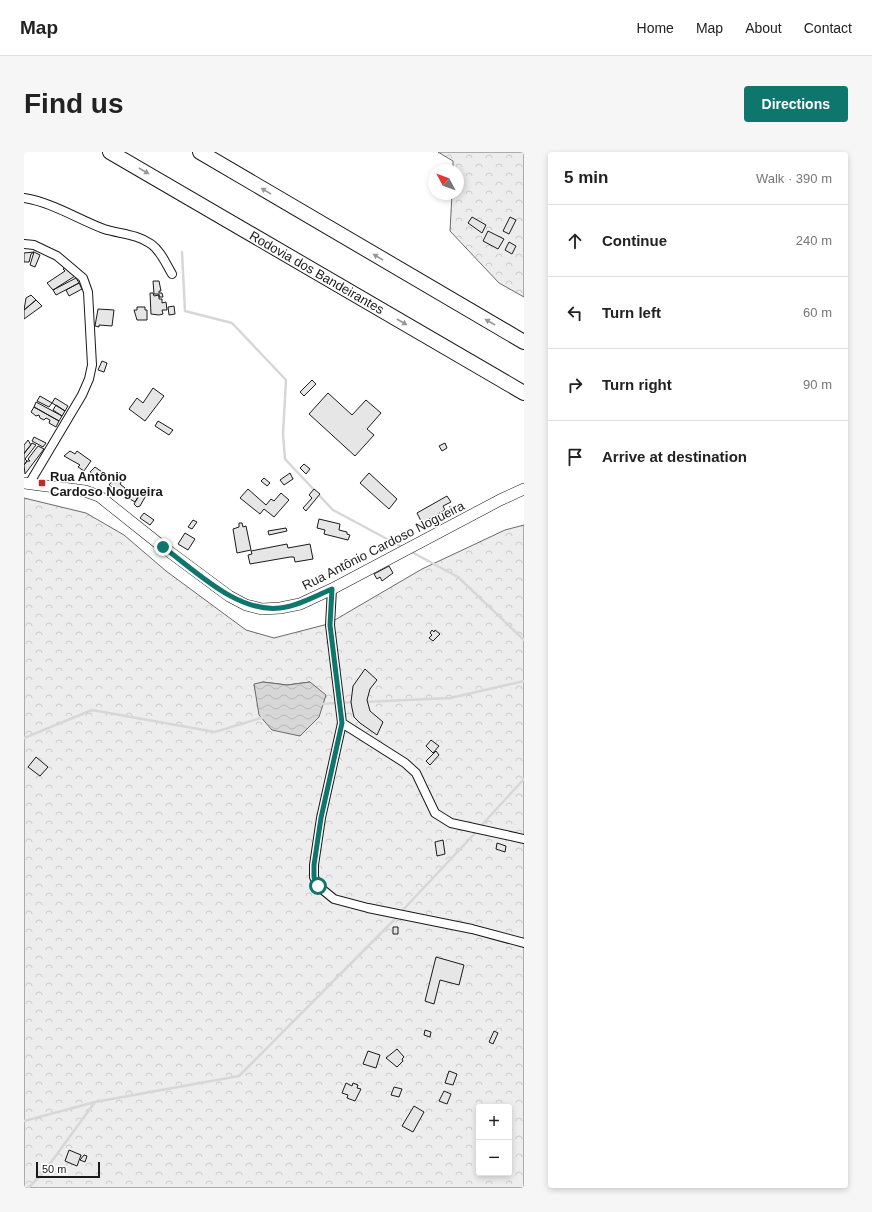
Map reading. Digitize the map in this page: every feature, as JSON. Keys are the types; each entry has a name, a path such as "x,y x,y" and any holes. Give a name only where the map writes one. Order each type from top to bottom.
{"highway":[{"name":"Rodovia dos Bandeirantes","path":"110,152 524,393"},
{"path":"200,152 524,342"}],"main road":[{"name":"Rua Antônio Cardoso Nogueira","path":"27,483 85,491 99,496 229,596 246,605 262,609 280,608 300,604 332,589 500,500 524,489"}],"street":[{"path":"24,198 37,200 60,208 105,229 132,235 142,239 159,252 172,274"},
{"path":"24,244 34,245 57,256 83,278 88,292 92,365 92,372 82,395 27,483"},
{"path":"332,589 330,625 342,723 321,818 314,865 314,877 318,886 334,899 368,908 472,929 524,943"},
{"path":"342,723 408,766 416,773 435,813 443,819 451,823 524,839"}],"green space":[{"path":"438,152 524,152 524,297 499,283 450,231 452,200 464,200 464,164 453,164 453,161"},
{"path":"24,498 86,513 124,535 166,571 246,630 274,638 328,624 422,569 505,530 524,525 524,1188 24,1188","holes":["263,682 287,685 310,682 257,697 254,685"]}],"water":[{"path":"263,682 287,685 310,682 326,695 319,717 300,736 272,730 259,715 254,684"}],"building":[{"path":"472,217 486,225 482,233 468,223"},
{"path":"510,217 516,220 509,234 503,231"},
{"path":"488,231 504,239 498,249 483,241"},
{"path":"509,242 516,246 512,254 505,250"},
{"path":"34,252 40,255 35,267 30,265"},
{"path":"34,252 31,254 29,262 24,262 24,253"},
{"path":"66,267 75,276 53,290 47,283 65,271 63,269"},
{"path":"76,278 79,283 56,295 53,290"},
{"path":"153,281 159,281 161,291 159,291 159,293 162,293 163,297 159,297 159,294 154,294"},
{"path":"79,283 82,289 69,296 66,290"},
{"path":"150,293 153,293 154,296 159,295 159,299 162,299 162,303 166,302 167,310 162,310 163,314 151,314"},
{"path":"31,295 36,300 24,310 26,298"},
{"path":"36,300 42,306 24,319 24,310"},
{"path":"174,306 175,314 169,315 168,307"},
{"path":"137,307 145,307 145,310 147,310 147,320 137,320 134,310 137,310"},
{"path":"98,309 114,310 112,326 95,326"},
{"path":"102,361 107,363 104,372 98,370"},
{"path":"312,380 316,384 304,396 300,392"},
{"path":"153,388 164,396 145,421 129,409 137,398 143,403"},
{"path":"328,393 352,415 366,400 381,413 367,429 374,435 355,456 309,414"},
{"path":"40,396 52,403 49,407 37,401"},
{"path":"55,398 68,406 65,411 52,403"},
{"path":"36,402 62,416 59,421 34,407"},
{"path":"56,405 65,411 62,416 53,410"},
{"path":"34,407 59,421 56,427 49,423 50,420 46,418 44,420 40,418 39,415 36,416 31,412"},
{"path":"158,421 173,430 169,435 155,426"},
{"path":"34,437 46,443 43,447 32,441"},
{"path":"28,440 31,445 24,453 24,445"},
{"path":"32,443 36,445 25,459 27,461 24,465 24,454"},
{"path":"445,443 447,448 442,451 439,446"},
{"path":"38,446 44,449 25,474 24,465 27,461 30,461 28,459"},
{"path":"70,451 75,454 77,451 91,461 84,471 78,467 80,465 64,456"},
{"path":"304,464 310,469 306,474 300,468"},
{"path":"95,467 105,474 101,479 90,472"},
{"path":"119,472 124,477 120,484 125,488 121,494 109,485"},
{"path":"290,473 293,479 284,485 280,480"},
{"path":"369,473 397,499 389,509 360,483"},
{"path":"264,478 270,483 267,486 261,481"},
{"path":"248,489 266,505 271,499 274,501 281,493 289,500 274,517 264,509 260,514 240,498"},
{"path":"314,489 320,494 306,511 303,508 312,498 309,495"},
{"path":"144,490 148,492 140,506 137,507 134,504"},
{"path":"135,491 141,492 135,502 130,499"},
{"path":"447,496 451,502 443,506 445,510 422,523 417,513"},
{"path":"144,513 154,520 150,525 140,518"},
{"path":"319,519 340,524 339,530 347,532 347,534 350,535 348,540 324,534 325,530 317,528"},
{"path":"193,520 197,522 192,529 188,527"},
{"path":"239,523 242,523 243,527 246,526 251,550 237,553 233,529 239,527"},
{"path":"286,528 287,531 269,535 268,531"},
{"path":"185,533 195,539 188,550 178,544"},
{"path":"287,544 288,548 310,544 313,559 295,562 294,557 290,557 250,564 248,555 252,554 251,551"},
{"path":"389,566 393,573 382,581 380,577 377,579 374,574"},
{"path":"432,630 434,632 435,630 440,634 433,641 429,638 432,635 430,633"},
{"path":"365,669 377,680 370,689 367,700 370,711 383,722 377,735 354,717 352,708 351,702 353,686"},
{"path":"431,740 439,746 433,753 426,746"},
{"path":"436,751 439,755 430,765 426,761"},
{"path":"36,757 48,767 40,776 28,767"},
{"path":"443,840 445,854 437,856 435,842"},
{"path":"497,843 506,846 505,852 496,849"},
{"path":"393,927 398,927 398,934 393,934"},
{"path":"436,957 464,965 459,985 440,980 434,1004 425,1001"},
{"path":"425,1030 431,1032 430,1037 424,1035"},
{"path":"494,1031 498,1033 493,1044 489,1042"},
{"path":"397,1049 404,1057 402,1059 403,1061 397,1067 386,1058"},
{"path":"368,1051 380,1055 376,1068 363,1064"},
{"path":"449,1071 457,1074 453,1085 445,1083"},
{"path":"346,1083 352,1086 353,1083 358,1085 357,1088 361,1089 355,1101 347,1098 348,1095 342,1093"},
{"path":"394,1087 402,1089 399,1097 391,1095"},
{"path":"444,1091 451,1094 447,1104 439,1101"},
{"path":"414,1106 424,1112 413,1132 402,1126"},
{"path":"69,1150 81,1155 77,1166 65,1161"},
{"path":"84,1155 87,1156 85,1162 80,1160"}],"waterway":[{"path":"182,252 185,311 232,323 286,380 283,434 285,459 333,510 402,547"},
{"path":"410,551 458,577 524,640"},
{"path":"365,702 450,698 524,681"},
{"path":"321,704 354,702"},
{"path":"24,738 92,710 215,732 264,717"},
{"path":"480,827 524,779"},
{"path":"401,912 477,831"},
{"path":"24,1121 95,1102 239,1076 398,916"},
{"path":"28,1188 44,1172 95,1102"}],"place":[{"name":"Rua Antônio Cardoso Nogueira","path":"42,483"}],"route":[{"path":"163,547 229,596 246,605 262,609 280,608 300,604 332,589 330,625 342,723 321,818 314,865 314,877 318,886"}]}
